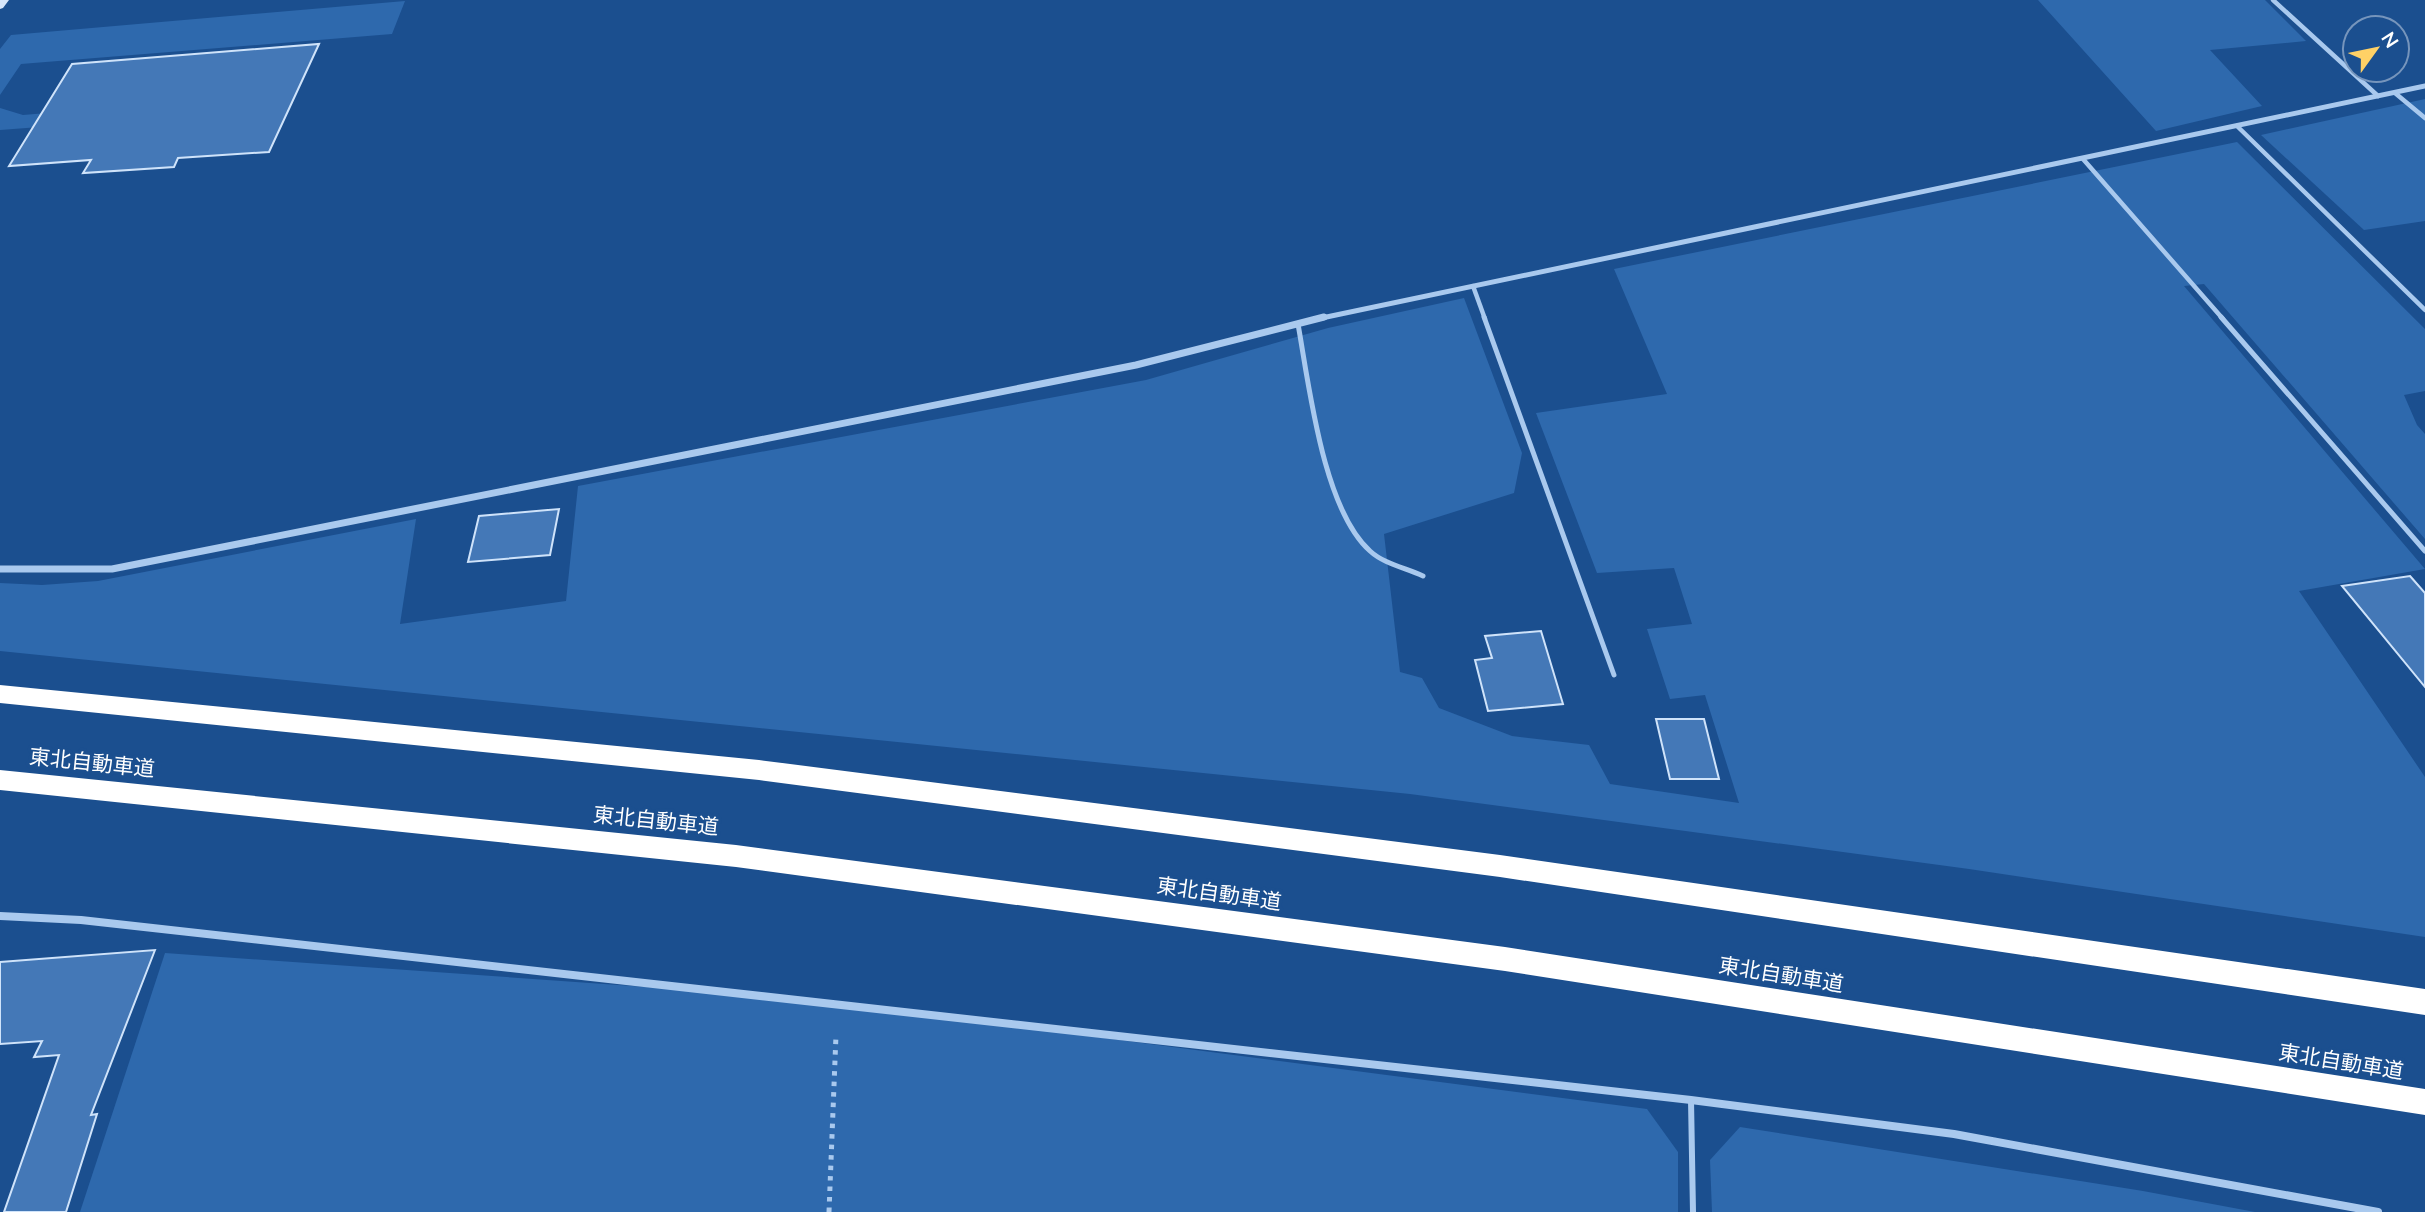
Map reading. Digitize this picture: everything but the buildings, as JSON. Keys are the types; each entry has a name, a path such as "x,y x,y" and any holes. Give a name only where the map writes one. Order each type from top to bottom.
{"highway":[{"path":"0,694 760,770 1500,866 2425,1002"},
{"name":"東北自動車道","path":"0,780 736,856 1505,959 2425,1102"}],"main road":[{"path":"0,6 4,0"}],"street":[{"path":"0,569 112,569 1136,365 1298,324 1473,286 2425,86"},
{"path":"0,916 80,920 1691,1100 1954,1135 2378,1212"}],"lane":[{"path":"2273,0 2378,96"},
{"path":"2395,93 2425,118"},
{"path":"2237,126 2425,310"},
{"path":"2083,159 2425,551"},
{"path":"1473,286 1614,675"},
{"path":"1298,324 1329,474 1351,528 1369,551 1423,576"},
{"path":"1691,1100 1693,1212"}],"path":[{"path":"829,1212 838,1004"}],"shaded area":[{"path":"2038,0 2265,0 2306,41 2210,50 2262,106 2156,131"},
{"path":"405,1 392,34 21,64 0,95 0,49 11,35"},
{"path":"2425,99 2425,221 2364,230 2261,135"},
{"path":"0,108 23,115 95,109 79,124 0,130"},
{"path":"2237,142 2425,329 2425,391 2404,395 2417,425 2425,434 2425,539 2204,284 2184,286 2425,569 2299,591 2425,777 2425,937 1969,869 1410,794 0,651 0,583 42,585 98,581 416,519 400,624 566,601 578,486 1146,380 1328,328 1464,298 1522,453 1514,493 1384,534 1400,672 1422,678 1439,708 1512,736 1589,745 1610,784 1739,803 1705,695 1670,699 1647,629 1692,624 1674,568 1597,573 1536,413 1667,394 1614,269"},
{"path":"165,953 790,997 1647,1109 1678,1152 1678,1212 80,1212"},
{"path":"1740,1127 2143,1191 2255,1212 1712,1212 1710,1160"}]}
